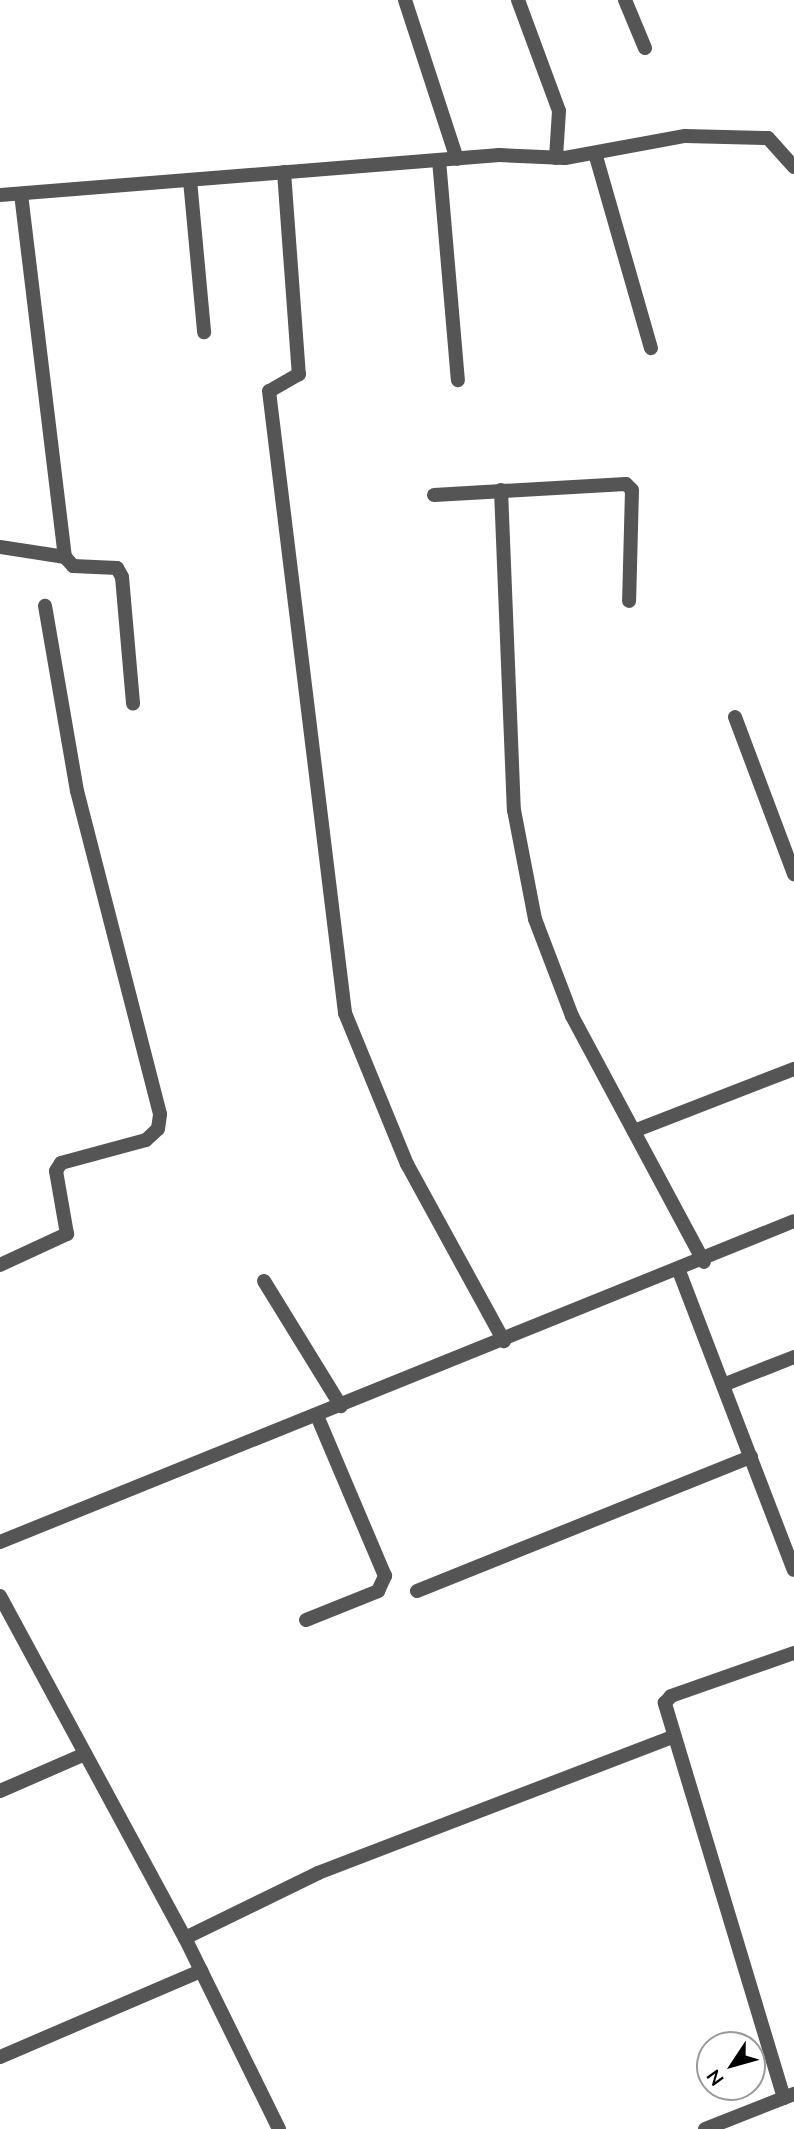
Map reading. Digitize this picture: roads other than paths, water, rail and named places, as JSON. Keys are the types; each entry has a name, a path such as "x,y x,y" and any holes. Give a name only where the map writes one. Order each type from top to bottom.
{"street":[{"path":"405,0 457,159"},
{"path":"518,0 559,111 556,158"},
{"path":"625,0 645,48"},
{"path":"0,195 439,160 556,158 685,136 768,138 794,167"},
{"path":"595,153 651,348"},
{"path":"439,160 458,380"},
{"path":"284,172 299,374 269,391 340,989 380,1106 504,1341"},
{"path":"190,180 204,332"},
{"path":"21,194 65,557 73,566 117,568 121,577 133,704"},
{"path":"434,495 626,484 632,490 629,601"},
{"path":"501,490 514,810 522,862 572,1016 704,1262"},
{"path":"0,547 65,557"},
{"path":"0,1265 67,1234 56,1171 61,1163 146,1140 158,1129 160,1114 77,791 45,606"},
{"path":"735,717 794,874"},
{"path":"634,1131 794,1069"},
{"path":"0,1542 704,1262 794,1222"},
{"path":"679,1271 794,1570"},
{"path":"264,1281 341,1406"},
{"path":"723,1385 794,1357"},
{"path":"306,1620 378,1591 385,1576 317,1416"},
{"path":"417,1591 751,1457"},
{"path":"0,1596 185,1938 279,2129"},
{"path":"705,2129 789,2096 665,1710 671,1696 794,1653"},
{"path":"185,1938 317,1873 674,1735"},
{"path":"0,1791 85,1754"},
{"path":"0,2057 201,1971"}]}
